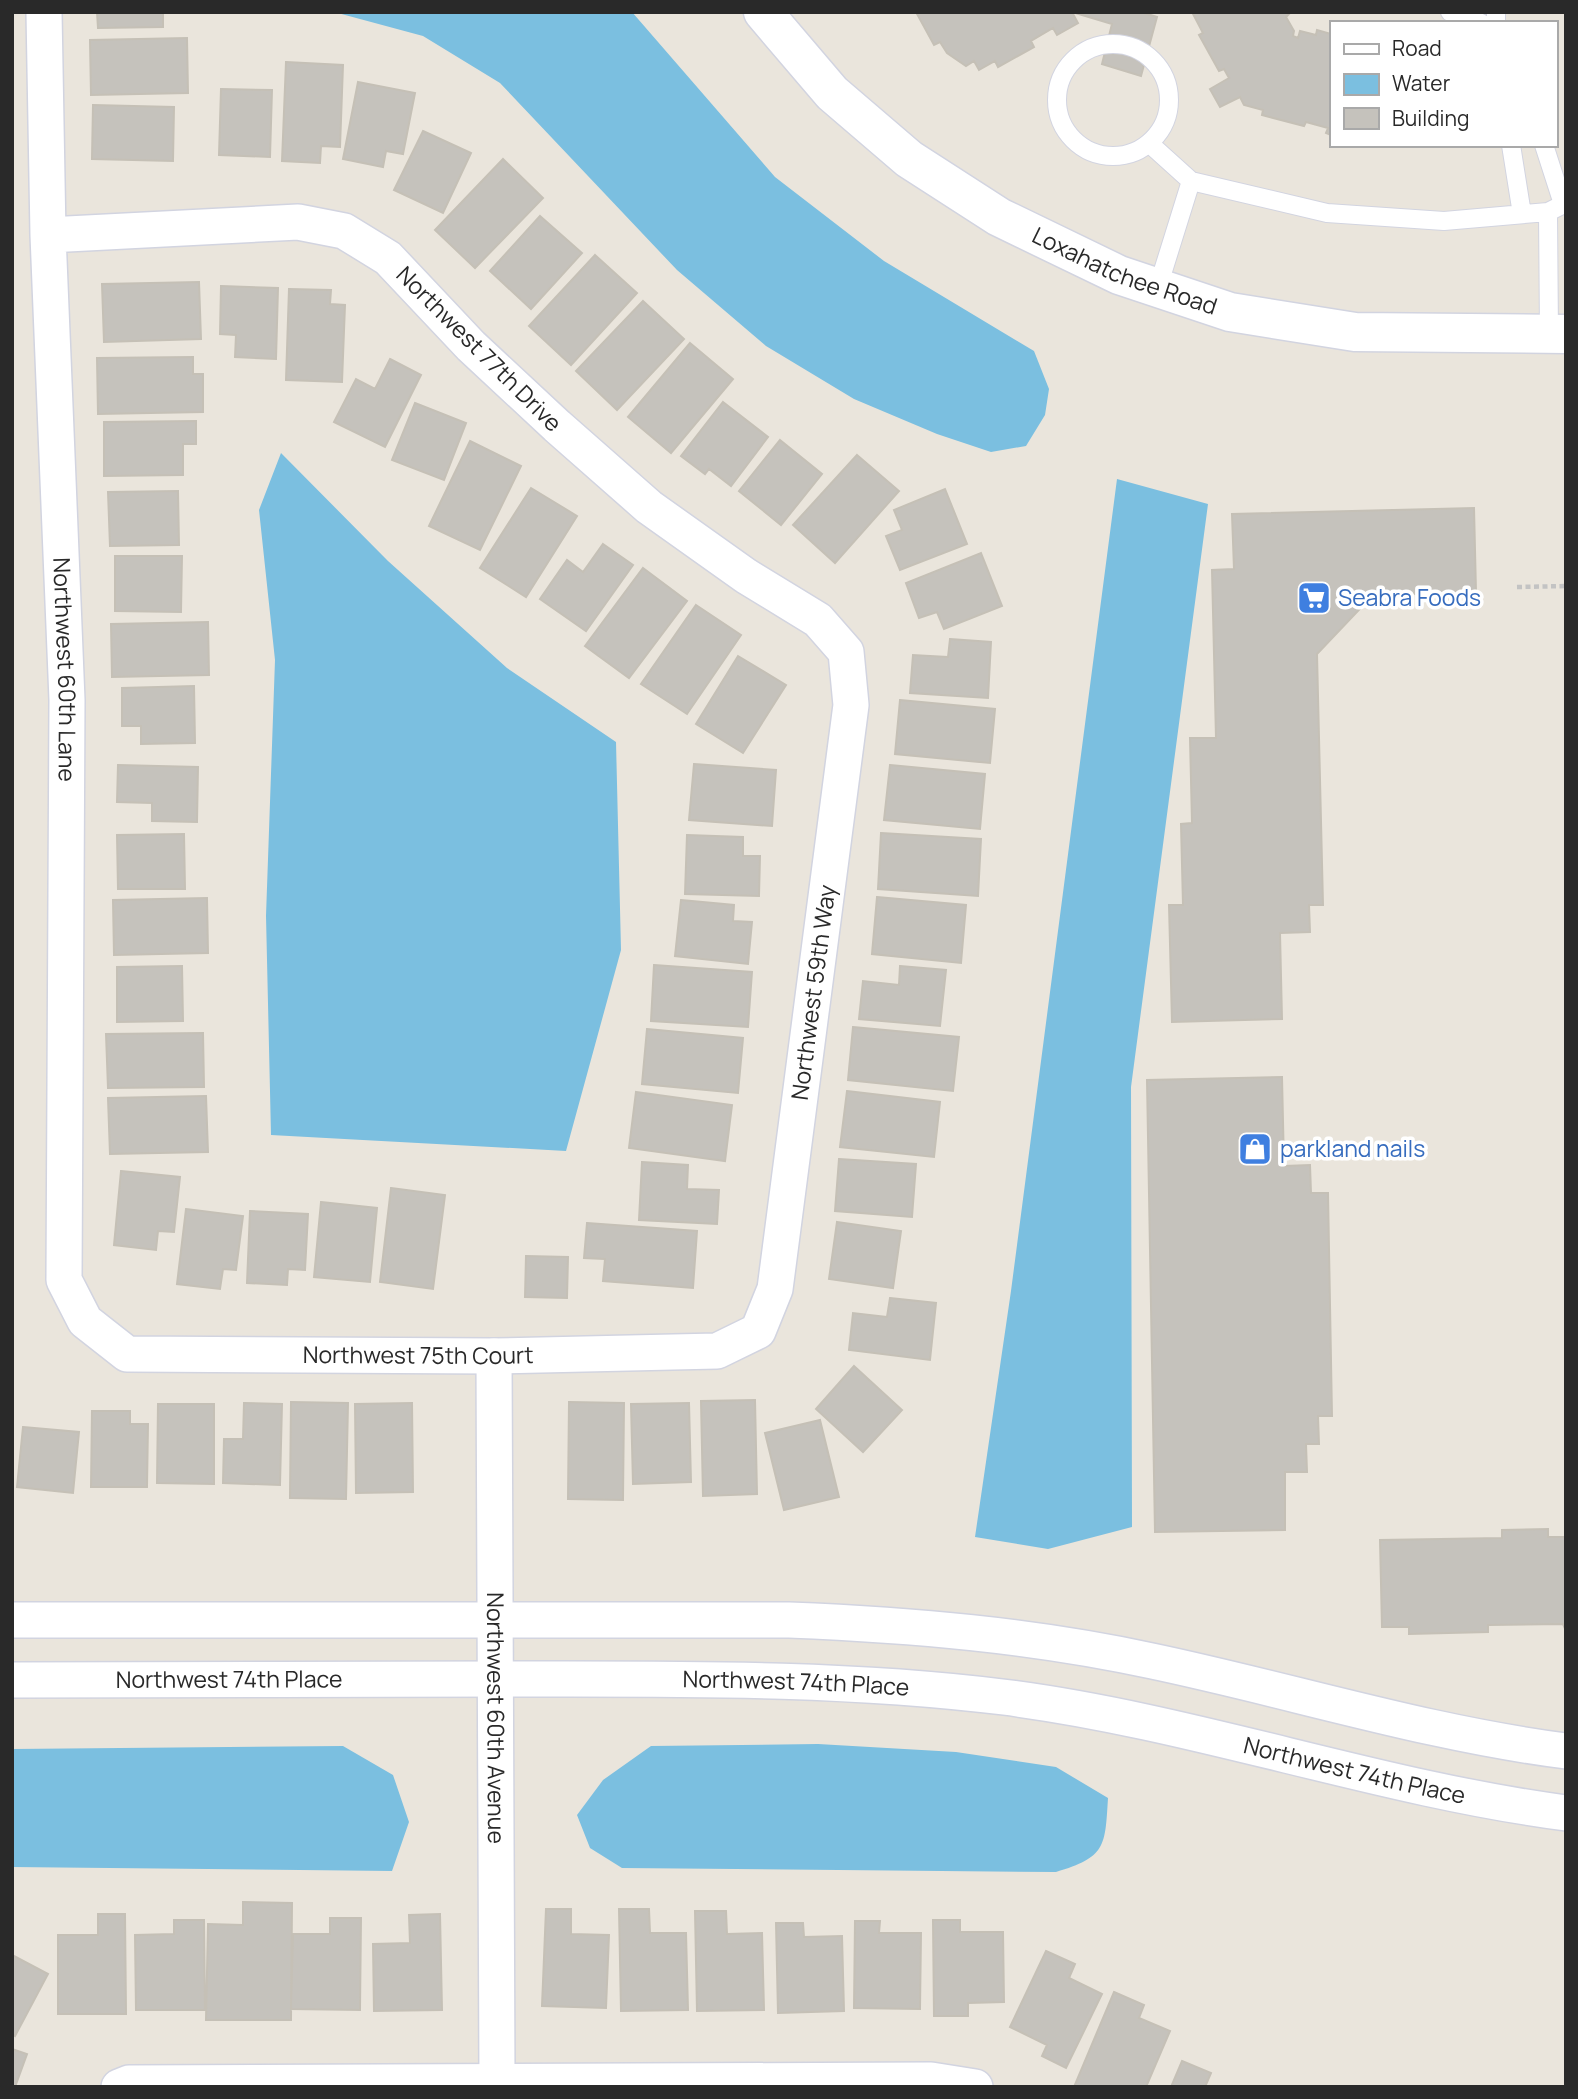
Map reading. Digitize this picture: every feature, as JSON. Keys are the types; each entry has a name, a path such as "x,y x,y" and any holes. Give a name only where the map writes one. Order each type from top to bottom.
{"main road":[{"name":"Loxahatchee Road","path":"763,12 832,93 909,159 999,217 1119,275 1230,312 1355,332 1557,334"}],"street":[{"name":"Northwest 60th Lane","path":"44,12 48,236 67,700 64,1280 85,1321"},
{"name":"Northwest 77th Drive","path":"48,236 298,222 344,231 388,258 471,346 649,507 747,576 818,620 846,652"},
{"name":"Northwest 59th Way","path":"758,1331 775,1289 851,705 846,652"},
{"name":"Northwest 75th Court","path":"85,1321 127,1354 494,1356 717,1351 758,1331"},
{"name":"Northwest 60th Avenue","path":"494,1356 497,2080"},
{"path":"12,1620 789,1620 892,1624 993,1634 1151,1661 1504,1743 1566,1751"},
{"name":"Northwest 74th Place","path":"12,1680 495,1679 850,1683 1004,1698 1107,1715 1460,1796 1566,1813"},
{"path":"119,2087 129,2083 497,2080 932,2080 975,2087"}],"lane":[{"path":"1450,12 1475,21"},
{"path":"1105,44 1123,45 1140,51 1155,62 1165,77 1170,95 1169,113 1162,130 1150,144 1133,153 1114,157 1095,154 1079,145 1066,131 1058,114 1056,95 1062,77 1072,61 1087,50 1105,44"},
{"path":"1150,144 1191,181 1327,212 1444,221 1522,214 1559,206"},
{"path":"1511,147 1522,214"},
{"path":"1544,147 1559,206 1557,334"},
{"path":"1158,287 1191,181"}],"path":[{"path":"1517,587 1566,586"}],"water":[{"path":"334,12 632,12 775,177 884,261 1034,351 1049,389 1045,415 1026,446 991,452 937,434 854,399 766,346 677,270 500,83 423,36"},
{"path":"281,453 388,561 507,668 616,742 621,950 566,1151 271,1135 266,916 275,660 259,510"},
{"path":"1117,479 1208,504 1131,1087 1132,1527 1048,1549 975,1537 1011,1291"},
{"path":"818,1744 956,1752 1056,1767 1108,1798 1106,1828 1100,1848 1085,1861 1056,1872 622,1868 590,1848 577,1815 603,1780 651,1746"},
{"path":"343,1746 393,1775 409,1822 392,1871 12,1867 12,1749"}],"building":[{"path":"97,12 163,12 163,27 98,28"},
{"path":"916,12 1072,12 1078,23 1057,35 1053,28 1031,41 1034,47 998,67 995,61 979,70 974,61 966,66 947,53 940,42 934,45"},
{"path":"1072,12 1141,12 1157,17 1141,76 1102,64 1112,24"},
{"path":"1192,12 1291,12 1286,17 1294,31 1293,36 1298,38 1300,31 1316,35 1317,30 1330,34 1330,135 1326,133 1328,128 1306,122 1304,126 1262,115 1263,110 1244,105 1240,97 1220,107 1210,89 1229,78 1224,69 1219,71 1199,35 1203,33"},
{"path":"187,38 188,93 91,95 90,40"},
{"path":"286,62 343,65 340,147 321,146 320,163 282,161"},
{"path":"358,82 415,93 403,154 386,151 383,167 343,159"},
{"path":"221,89 272,90 270,157 219,155"},
{"path":"93,105 174,107 173,161 92,159"},
{"path":"423,131 471,153 443,213 394,190"},
{"path":"503,159 543,198 475,268 435,230"},
{"path":"540,216 582,253 531,309 490,271"},
{"path":"595,255 637,293 571,365 529,326"},
{"path":"199,282 201,339 104,342 102,284"},
{"path":"221,286 278,288 276,359 235,357 236,335 220,334"},
{"path":"289,289 331,290 330,304 345,305 342,382 286,380"},
{"path":"643,301 684,339 617,410 576,371"},
{"path":"690,343 733,379 671,453 628,417"},
{"path":"193,357 193,374 203,374 203,412 98,414 97,358"},
{"path":"390,359 421,375 385,447 334,422 356,379 375,389"},
{"path":"723,402 768,437 731,486 709,469 705,474 681,456"},
{"path":"415,403 466,423 444,480 392,460"},
{"path":"196,421 196,444 183,444 183,475 104,476 104,422"},
{"path":"780,440 822,474 781,525 739,491"},
{"path":"470,441 521,466 480,550 429,526"},
{"path":"857,455 899,491 835,563 793,525"},
{"path":"531,488 577,516 526,597 480,568"},
{"path":"945,489 967,544 900,570 886,536 902,530 894,510"},
{"path":"178,491 179,545 110,546 108,492"},
{"path":"1474,508 1476,592 1373,595 1317,654 1323,905 1309,905 1310,932 1280,933 1282,1019 1172,1022 1169,905 1183,905 1181,824 1192,823 1190,738 1216,738 1212,570 1234,569 1232,514"},
{"path":"603,544 633,565 586,631 540,599 567,560 583,572"},
{"path":"981,553 1002,606 944,629 937,612 919,618 906,583"},
{"path":"115,556 182,556 181,612 115,611"},
{"path":"643,568 687,601 629,678 585,646"},
{"path":"696,605 741,635 687,714 641,684"},
{"path":"208,622 209,675 112,677 111,624"},
{"path":"950,639 991,642 988,698 910,693 913,655 948,657"},
{"path":"738,656 786,685 743,753 696,724"},
{"path":"194,686 195,743 141,744 141,726 122,726 122,688"},
{"path":"900,700 995,709 990,763 895,754"},
{"path":"694,764 776,770 772,826 689,820"},
{"path":"118,765 198,767 197,822 152,821 152,803 117,802"},
{"path":"890,765 985,774 980,829 884,820"},
{"path":"881,833 981,839 978,896 878,889"},
{"path":"184,834 185,889 118,889 117,835"},
{"path":"687,835 743,837 743,856 760,856 759,896 685,894"},
{"path":"877,897 966,905 961,963 872,954"},
{"path":"207,898 208,953 114,955 113,900"},
{"path":"681,900 734,905 733,921 752,922 748,964 675,956"},
{"path":"654,965 752,972 748,1027 651,1021"},
{"path":"182,966 183,1021 117,1022 117,967"},
{"path":"900,966 946,970 940,1026 859,1019 863,981 899,985"},
{"path":"853,1027 959,1037 953,1091 848,1080"},
{"path":"647,1029 743,1038 738,1093 642,1084"},
{"path":"203,1033 204,1087 108,1088 106,1034"},
{"path":"1282,1077 1284,1166 1310,1165 1311,1193 1328,1193 1332,1416 1318,1416 1319,1444 1306,1444 1307,1472 1285,1472 1285,1530 1155,1532 1147,1080"},
{"path":"847,1091 940,1102 934,1157 840,1147"},
{"path":"636,1092 732,1105 725,1161 629,1148"},
{"path":"206,1096 208,1152 110,1154 108,1098"},
{"path":"839,1159 916,1164 912,1217 835,1211"},
{"path":"642,1162 688,1165 687,1189 719,1190 717,1224 639,1220"},
{"path":"121,1171 180,1177 174,1232 158,1231 156,1250 114,1245"},
{"path":"391,1188 445,1195 433,1289 380,1282"},
{"path":"321,1202 377,1208 370,1282 314,1277"},
{"path":"186,1209 243,1216 236,1270 223,1269 220,1289 177,1284"},
{"path":"250,1211 308,1214 305,1270 288,1269 287,1285 247,1283"},
{"path":"837,1222 901,1231 893,1288 829,1279"},
{"path":"587,1223 697,1231 693,1288 603,1281 605,1259 584,1258"},
{"path":"526,1256 568,1257 567,1298 525,1297"},
{"path":"890,1298 936,1303 930,1360 849,1350 853,1313 887,1317"},
{"path":"854,1366 902,1410 863,1452 816,1409"},
{"path":"755,1400 757,1494 703,1496 701,1401"},
{"path":"291,1402 348,1403 346,1499 290,1498"},
{"path":"569,1402 624,1403 623,1500 568,1499"},
{"path":"244,1403 282,1404 280,1485 223,1483 224,1439 243,1439"},
{"path":"412,1403 413,1492 356,1493 355,1404"},
{"path":"689,1403 691,1482 633,1484 631,1404"},
{"path":"158,1404 214,1404 214,1484 157,1483"},
{"path":"92,1411 130,1411 130,1424 148,1424 147,1487 91,1487"},
{"path":"820,1420 839,1497 784,1510 765,1433"},
{"path":"23,1427 79,1432 73,1493 17,1487"},
{"path":"1548,1529 1548,1537 1566,1537 1566,1631 1563,1624 1488,1625 1488,1632 1409,1634 1409,1627 1382,1627 1380,1540 1502,1538 1502,1530"},
{"path":"243,1902 292,1903 291,2020 206,2020 208,1924 243,1925"},
{"path":"546,1909 571,1909 571,1934 609,1935 606,2008 542,2006"},
{"path":"619,1909 649,1909 650,1933 686,1933 688,2010 621,2011"},
{"path":"695,1911 726,1911 727,1934 762,1933 764,2010 697,2011"},
{"path":"98,1914 125,1914 126,2014 58,2014 58,1935 98,1935"},
{"path":"440,1914 442,2010 374,2011 373,1944 410,1943 409,1915"},
{"path":"330,1918 361,1918 360,2010 291,2009 293,1934 330,1934"},
{"path":"174,1920 204,1920 205,2010 136,2010 135,1935 174,1934"},
{"path":"933,1920 960,1920 960,1932 1003,1932 1004,2002 968,2003 968,2016 934,2016"},
{"path":"855,1921 880,1921 879,1933 921,1933 920,2009 854,2008"},
{"path":"776,1923 803,1923 804,1937 842,1936 844,2011 778,2013"},
{"path":"1046,1951 1075,1964 1069,1978 1102,1994 1066,2068 1042,2056 1047,2045 1010,2027"},
{"path":"12,1955 48,1974 15,2036 12,2034"},
{"path":"1114,1992 1144,2005 1139,2018 1170,2031 1146,2087 1074,2087"},
{"path":"12,2049 27,2054 15,2087 12,2087"},
{"path":"1182,2061 1211,2073 1205,2087 1171,2087"}],"place":[{"name":"Seabra Foods","path":"1314,598"},
{"name":"parkland nails","path":"1255,1149"}]}
